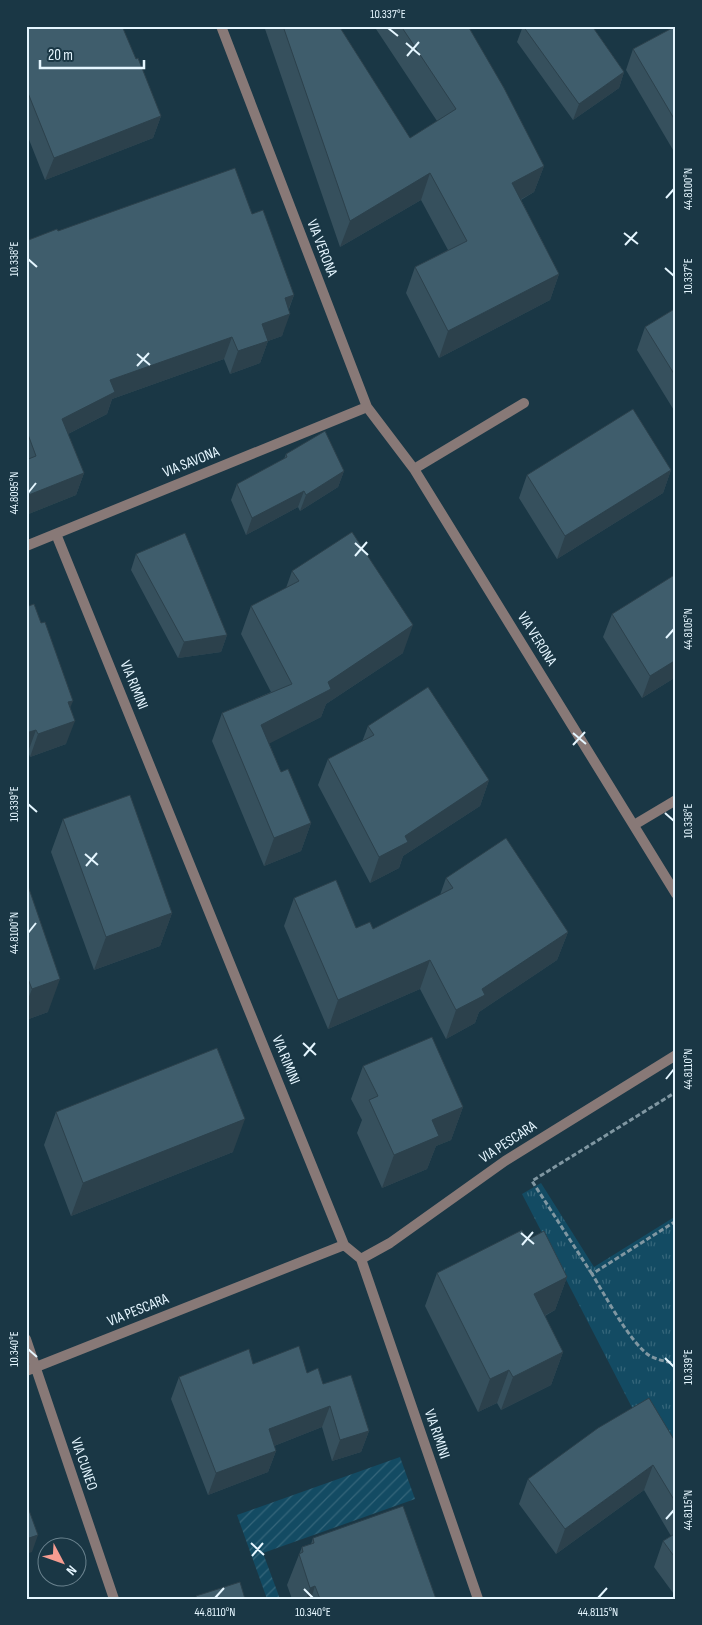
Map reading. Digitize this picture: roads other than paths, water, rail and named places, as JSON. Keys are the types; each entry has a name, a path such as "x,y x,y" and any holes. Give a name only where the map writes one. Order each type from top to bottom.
{"street":[{"name":"VIA VERONA","path":"221,26 367,407 414,469 676,894"},
{"path":"414,469 524,403"},
{"name":"VIA SAVONA","path":"26,546 367,407"},
{"name":"VIA RIMINI","path":"56,534 344,1245 361,1260 478,1599"},
{"path":"634,826 676,800"},
{"name":"VIA PESCARA","path":"361,1260 390,1243 505,1161 676,1055"},
{"name":"VIA PESCARA","path":"31,1369 344,1245"},
{"name":"VIA CUNEO","path":"26,1340 31,1369 114,1599"}]}
